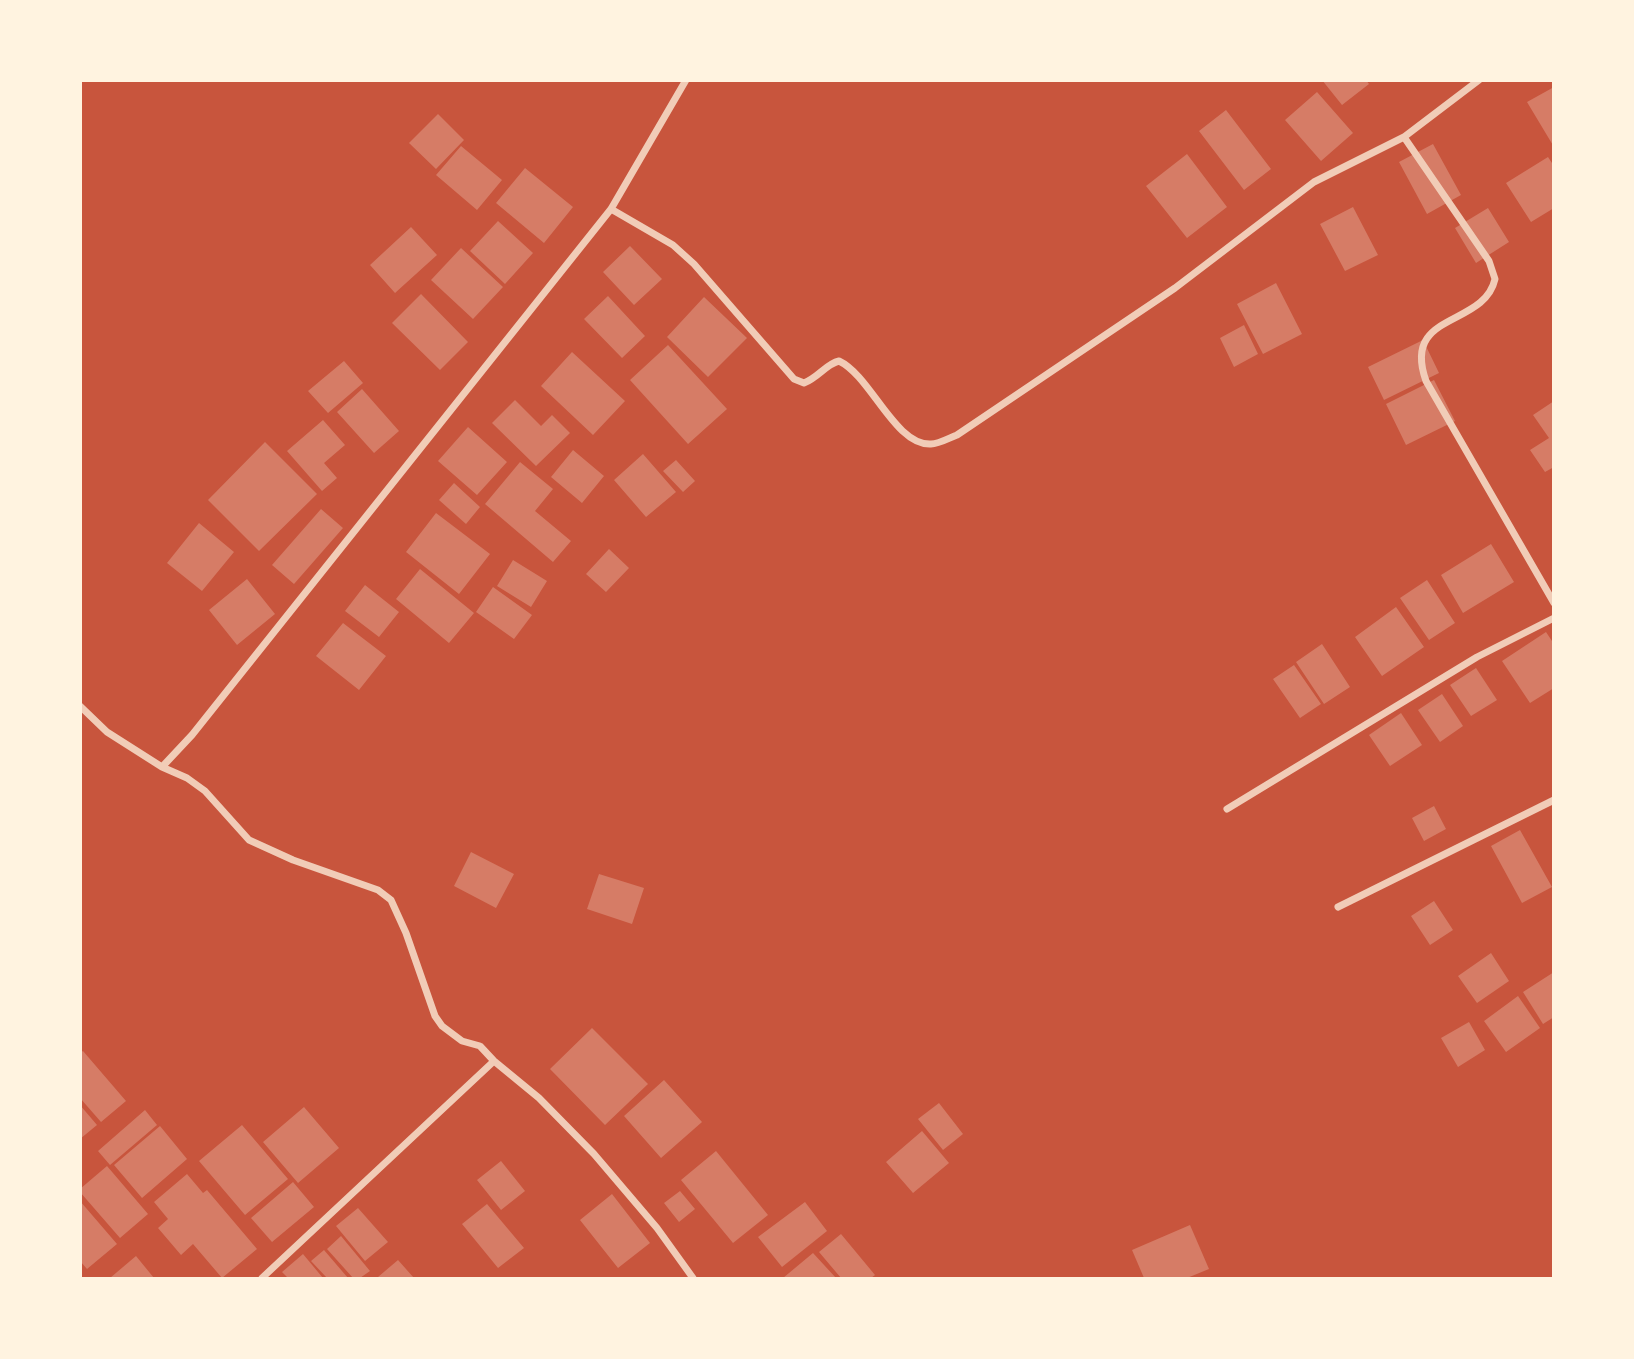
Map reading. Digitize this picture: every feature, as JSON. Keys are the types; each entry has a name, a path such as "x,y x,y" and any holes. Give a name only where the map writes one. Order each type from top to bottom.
{"street":[{"path":"162,767 192,735 611,209 686,80"},
{"path":"611,209 673,245 694,264 793,379 804,383 818,377 830,363 839,360 851,366 900,429 917,443 933,444 957,435 1175,288 1314,182 1404,136 1479,80"},
{"path":"1404,136 1489,261 1495,279 1486,297 1438,326 1424,342 1420,352 1420,365 1426,381 1553,603"},
{"path":"1227,809 1477,657 1553,618"},
{"path":"80,706 107,732 205,791 249,839 293,860 378,890 391,900 406,933 435,1016 442,1026 462,1041 480,1046 539,1098 594,1154 657,1228 693,1279"},
{"path":"1338,907 1553,800"},
{"path":"262,1279 494,1061"}],"building":[{"path":"1322,80 1366,80 1369,84 1342,105"},
{"path":"1554,87 1554,147 1527,102"},
{"path":"1317,92 1353,133 1321,161 1285,120"},
{"path":"1226,110 1271,169 1244,190 1199,131"},
{"path":"438,114 464,140 436,169 409,143"},
{"path":"1433,144 1461,195 1427,214 1399,162"},
{"path":"461,146 502,180 477,210 436,175"},
{"path":"1187,154 1227,207 1187,238 1146,186"},
{"path":"1548,157 1554,166 1554,208 1531,222 1506,183"},
{"path":"525,168 573,207 544,243 496,203"},
{"path":"1353,207 1378,255 1345,271 1320,224"},
{"path":"1488,208 1509,242 1476,263 1455,228"},
{"path":"498,221 533,253 505,284 470,251"},
{"path":"411,227 437,255 395,293 370,265"},
{"path":"630,246 662,279 634,305 603,272"},
{"path":"461,248 503,287 473,319 431,280"},
{"path":"1276,283 1302,334 1263,354 1237,304"},
{"path":"421,294 468,342 440,370 392,323"},
{"path":"608,296 645,336 622,358 584,319"},
{"path":"704,297 747,338 708,377 667,337"},
{"path":"1244,325 1258,354 1234,367 1220,338"},
{"path":"1423,340 1439,373 1384,400 1368,367"},
{"path":"668,345 727,409 688,444 630,380"},
{"path":"572,352 625,401 593,435 541,386"},
{"path":"344,361 363,383 328,413 308,391"},
{"path":"1434,380 1455,421 1406,445 1386,404"},
{"path":"362,389 399,431 374,453 337,412"},
{"path":"515,400 541,426 552,415 570,433 536,466 492,423"},
{"path":"1554,401 1554,467 1545,472 1530,450 1549,438 1533,415"},
{"path":"323,420 345,445 324,463 337,478 322,491 287,451"},
{"path":"468,427 507,462 477,495 438,461"},
{"path":"265,442 317,494 259,551 208,500"},
{"path":"573,450 604,476 582,503 551,477"},
{"path":"643,454 676,492 646,517 614,480"},
{"path":"676,460 695,481 683,492 663,471"},
{"path":"520,462 553,489 535,511 571,541 553,562 485,504"},
{"path":"454,483 480,507 466,524 439,500"},
{"path":"321,509 343,528 294,584 272,565"},
{"path":"436,513 490,554 459,594 406,552"},
{"path":"199,523 234,552 202,591 167,563"},
{"path":"1491,544 1514,582 1463,613 1441,575"},
{"path":"609,549 629,568 606,592 586,574"},
{"path":"513,560 547,581 531,607 497,586"},
{"path":"420,569 474,613 449,643 396,599"},
{"path":"247,579 275,614 237,645 209,610"},
{"path":"1427,580 1455,623 1429,640 1400,598"},
{"path":"365,585 399,612 379,637 345,611"},
{"path":"493,587 532,615 514,639 476,612"},
{"path":"1396,607 1424,647 1382,676 1355,637"},
{"path":"343,623 386,656 359,690 316,656"},
{"path":"1546,632 1554,644 1554,688 1530,703 1502,661"},
{"path":"1322,644 1350,687 1324,704 1296,662"},
{"path":"1294,665 1321,704 1300,718 1273,679"},
{"path":"1476,668 1497,700 1471,716 1450,685"},
{"path":"1442,694 1463,726 1440,742 1418,710"},
{"path":"1401,713 1422,745 1390,766 1369,735"},
{"path":"1434,806 1446,829 1424,841 1412,818"},
{"path":"1520,830 1552,887 1522,903 1491,846"},
{"path":"471,852 514,874 496,908 454,886"},
{"path":"599,874 644,888 632,924 587,909"},
{"path":"1434,901 1453,930 1430,945 1411,916"},
{"path":"1491,953 1509,981 1477,1003 1458,976"},
{"path":"1554,972 1554,1017 1543,1024 1523,992"},
{"path":"1518,996 1540,1028 1506,1052 1484,1021"},
{"path":"1469,1022 1485,1050 1458,1067 1441,1038"},
{"path":"592,1028 648,1084 605,1125 550,1069"},
{"path":"83,1051 126,1101 101,1122 80,1098 80,1053"},
{"path":"664,1080 702,1122 661,1158 624,1116"},
{"path":"939,1103 963,1134 943,1150 918,1119"},
{"path":"80,1105 97,1125 80,1139"},
{"path":"304,1107 339,1148 298,1183 263,1142"},
{"path":"145,1110 157,1125 110,1165 98,1151"},
{"path":"242,1125 288,1179 245,1215 199,1161"},
{"path":"160,1126 187,1159 142,1198 114,1165"},
{"path":"922,1131 949,1163 913,1193 886,1162"},
{"path":"716,1151 768,1215 733,1243 681,1180"},
{"path":"501,1161 525,1191 501,1210 477,1180"},
{"path":"107,1166 148,1214 120,1238 80,1192 80,1189"},
{"path":"187,1174 203,1193 207,1190 257,1249 222,1278 193,1244 181,1255 158,1228 168,1219 154,1202"},
{"path":"293,1182 314,1207 272,1242 251,1218"},
{"path":"680,1191 695,1209 679,1222 664,1203"},
{"path":"612,1194 650,1243 618,1268 580,1220"},
{"path":"80,1201 117,1244 87,1269 80,1261"},
{"path":"805,1202 827,1231 782,1267 758,1237"},
{"path":"487,1204 524,1248 498,1268 462,1224"},
{"path":"358,1208 388,1242 365,1261 336,1226"},
{"path":"1190,1225 1209,1269 1187,1278 1144,1278 1132,1250"},
{"path":"841,1234 875,1275 871,1278 841,1278 819,1252"},
{"path":"341,1236 370,1271 360,1278 353,1278 327,1249"},
{"path":"324,1250 348,1278 327,1278 311,1261"},
{"path":"813,1253 836,1278 783,1278"},
{"path":"303,1254 323,1278 288,1278 282,1272"},
{"path":"136,1256 154,1278 110,1278"},
{"path":"398,1260 414,1278 378,1277"}]}
